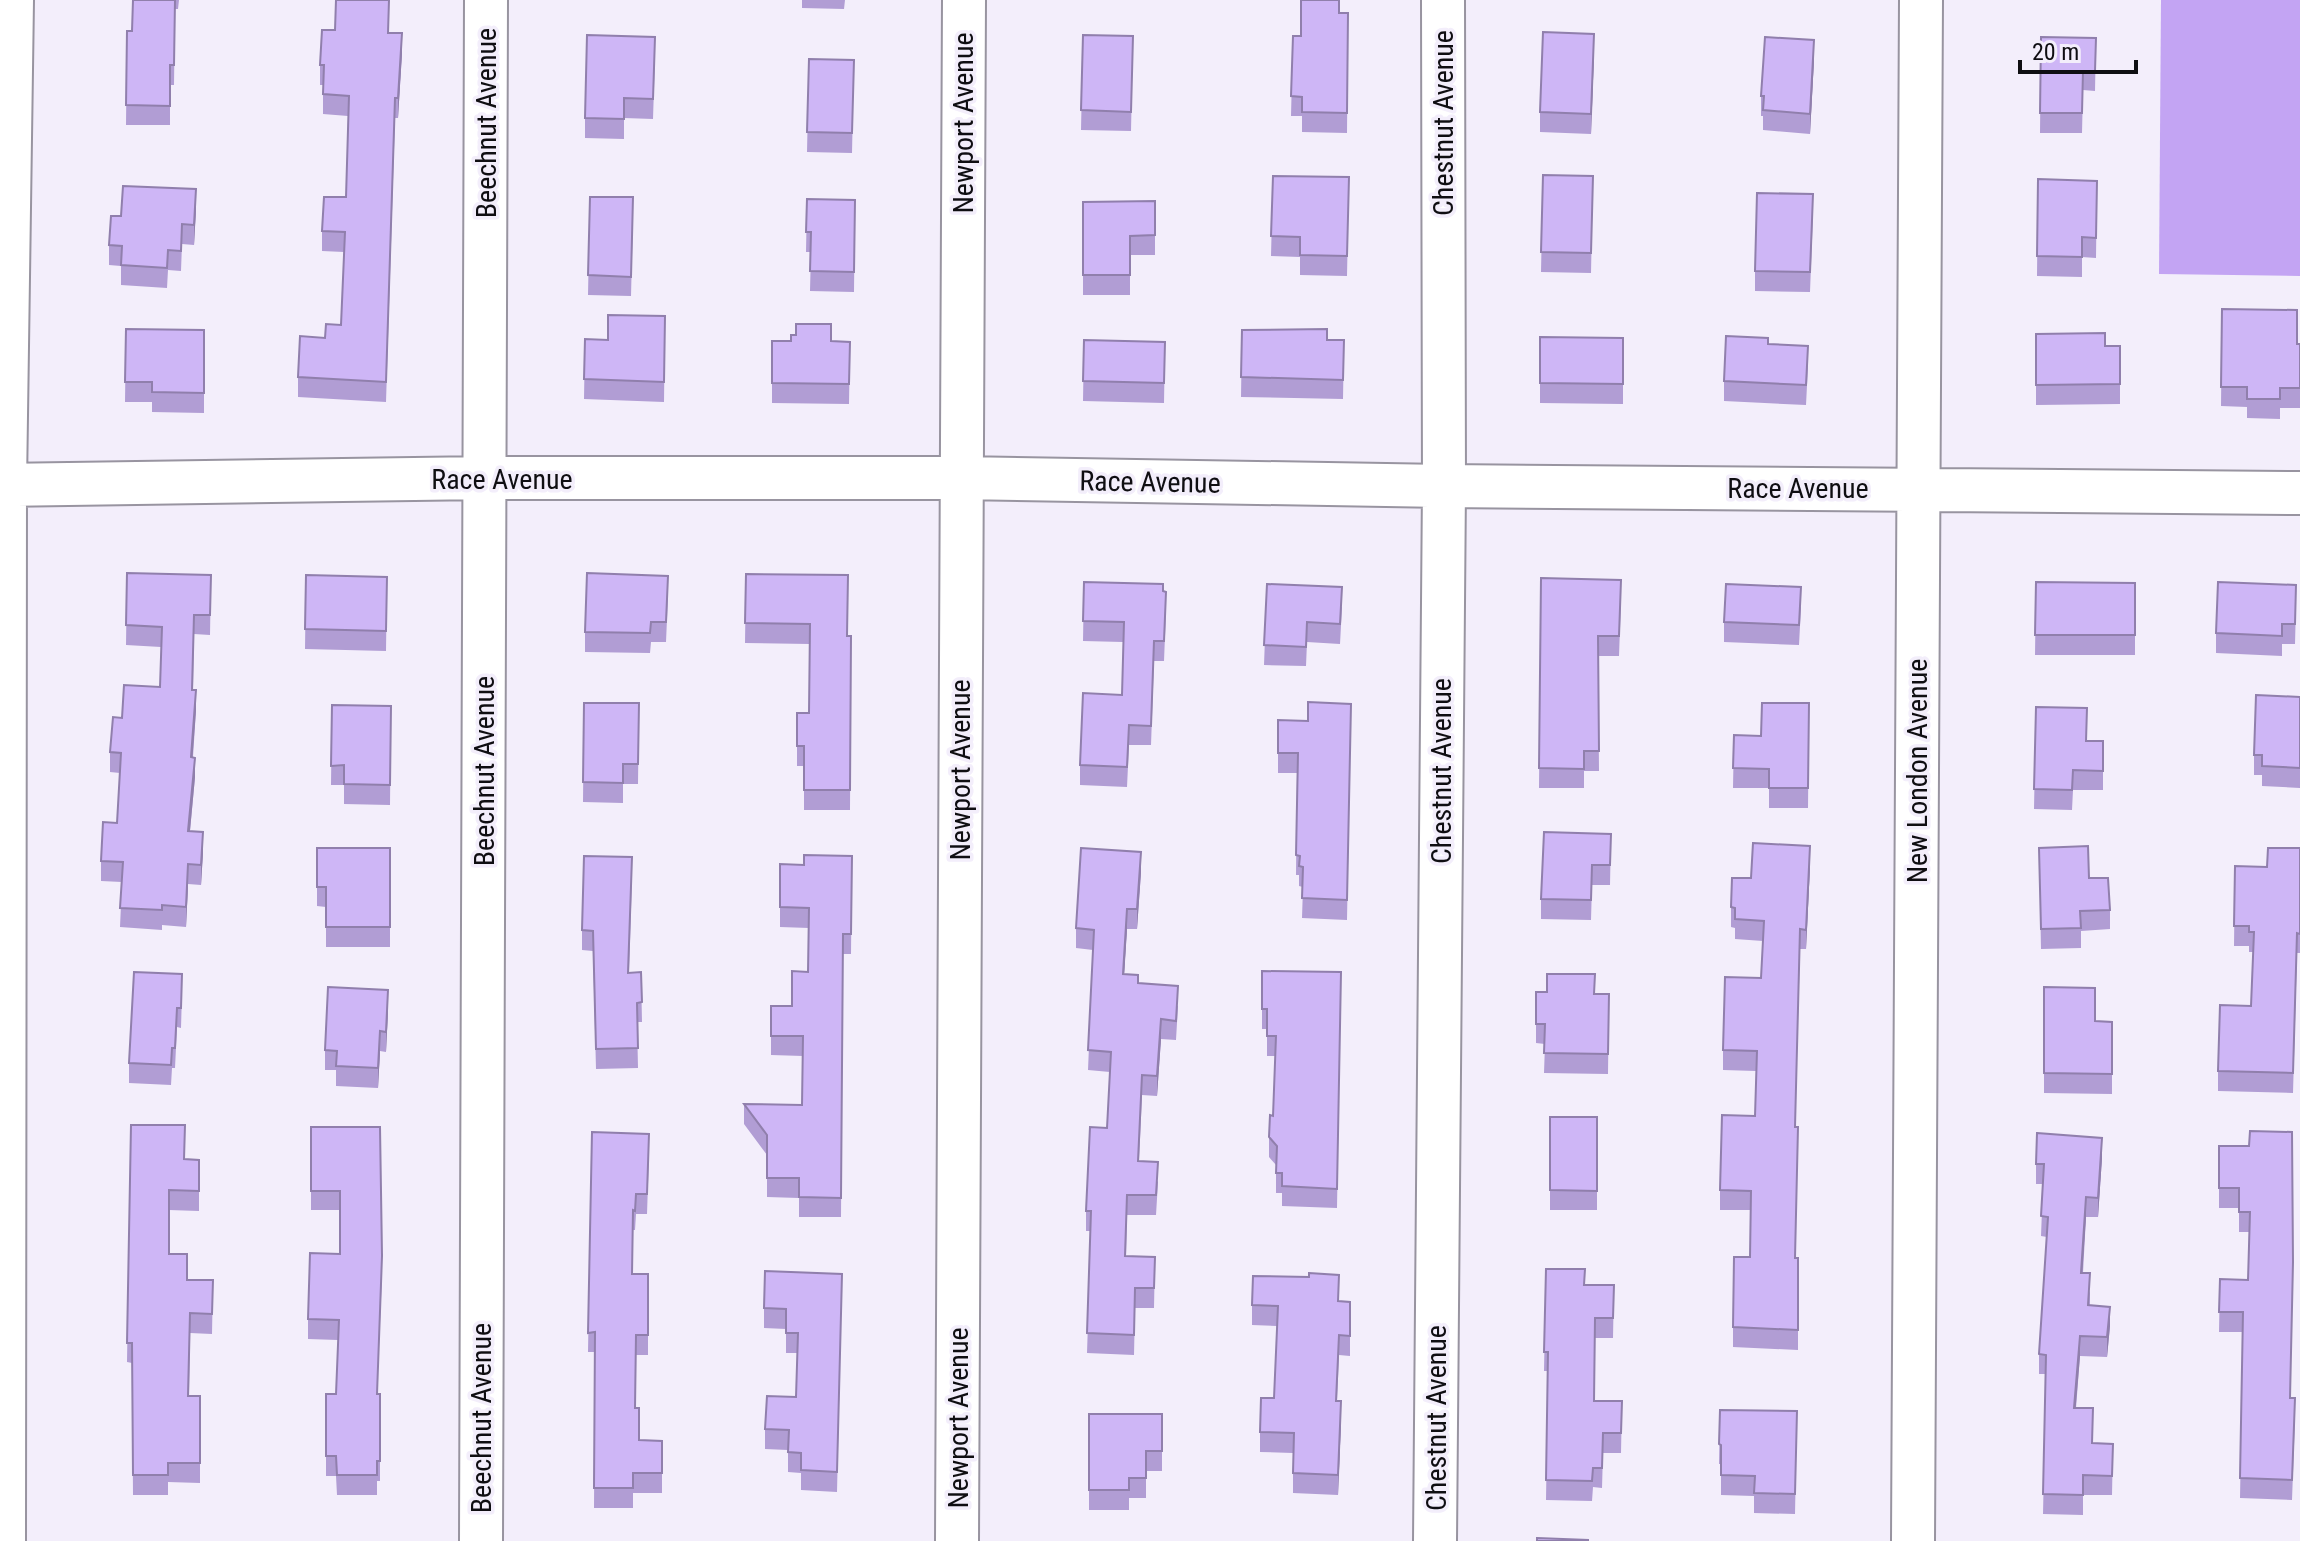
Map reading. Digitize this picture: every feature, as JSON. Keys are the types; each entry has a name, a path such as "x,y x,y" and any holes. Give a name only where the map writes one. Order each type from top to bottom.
{"street":[{"path":"4,1541 3,485 12,0"},
{"name":"Beechnut Avenue","path":"481,1541 486,0"},
{"name":"Newport Avenue","path":"957,1541 964,0"},
{"name":"Chestnut Avenue","path":"1435,1541 1444,486 1443,0"},
{"name":"New London Avenue","path":"1913,1541 1921,0"},
{"name":"Race Avenue","path":"3,485 485,478 961,478 1444,486 2300,493"}],"shaded area":[{"path":"2161,0 2300,0 2300,276 2159,274"}],"building":[{"path":"133,0 175,0 170,106 126,105 127,31 132,31"},
{"path":"336,0 389,0 388,33 402,33 398,98 395,98 386,382 298,377 300,336 325,338 326,324 341,325 345,232 322,231 324,197 346,197 349,96 323,94 324,65 320,65 322,30 335,30"},
{"path":"1301,0 1339,0 1339,13 1348,13 1347,113 1302,112 1302,97 1291,96 1293,36 1301,36"},
{"path":"1543,32 1594,34 1591,114 1540,112"},
{"path":"587,35 655,37 653,99 624,98 624,119 585,118"},
{"path":"1083,35 1133,36 1131,112 1081,110"},
{"path":"1765,37 1814,40 1810,114 1763,110"},
{"path":"2041,37 2096,38 2095,71 2083,71 2082,113 2040,113"},
{"path":"809,59 854,60 852,133 807,132"},
{"path":"1543,175 1593,176 1591,253 1541,252"},
{"path":"1273,176 1349,177 1347,256 1300,255 1300,237 1271,236"},
{"path":"2038,179 2097,181 2096,238 2082,237 2082,257 2037,256"},
{"path":"123,186 196,189 194,225 182,224 181,251 168,250 167,268 121,265 122,246 109,245 111,216 121,216"},
{"path":"1757,193 1813,194 1810,272 1755,271"},
{"path":"590,197 633,197 631,277 588,275"},
{"path":"807,199 855,200 854,272 810,271 811,232 806,232"},
{"path":"1155,201 1155,235 1130,236 1130,275 1083,275 1083,202"},
{"path":"2222,309 2297,310 2300,388 2280,388 2280,399 2247,399 2247,387 2221,387"},
{"path":"608,315 665,316 664,382 584,379 585,339 608,340"},
{"path":"796,324 831,324 831,341 850,342 849,384 772,383 772,341 791,341 791,335 796,335"},
{"path":"126,329 204,330 204,393 152,392 152,382 125,382"},
{"path":"1327,329 1327,340 1344,340 1343,380 1241,377 1242,330"},
{"path":"2105,333 2105,346 2120,346 2120,384 2036,385 2036,334"},
{"path":"1726,336 1768,338 1768,344 1808,346 1806,385 1724,381"},
{"path":"1540,337 1623,338 1623,384 1540,383"},
{"path":"1084,340 1165,342 1164,383 1083,381"},
{"path":"127,573 211,575 210,615 194,615 192,690 196,690 191,757 195,758 188,831 203,832 201,865 188,864 186,907 162,905 162,910 120,908 123,862 101,861 103,822 117,823 121,753 110,752 113,717 122,718 124,685 160,687 162,627 126,625"},
{"path":"587,573 668,576 666,622 651,622 650,633 585,632"},
{"path":"746,574 848,575 847,636 851,636 850,790 804,790 804,746 797,746 797,713 809,713 810,624 745,623"},
{"path":"306,575 387,577 386,631 305,629"},
{"path":"1541,578 1621,580 1619,636 1598,636 1599,751 1584,751 1584,769 1539,768"},
{"path":"1084,582 1163,584 1163,591 1166,592 1164,641 1154,641 1151,726 1129,725 1127,767 1080,765 1083,693 1122,695 1124,622 1083,621"},
{"path":"2036,582 2135,583 2135,635 2035,635"},
{"path":"2218,582 2296,585 2295,624 2282,624 2282,636 2216,633"},
{"path":"1267,584 1342,587 1340,624 1307,622 1306,647 1264,645"},
{"path":"1726,584 1801,587 1799,625 1724,622"},
{"path":"2256,695 2300,697 2300,768 2262,766 2262,755 2254,755"},
{"path":"1308,702 1351,704 1347,900 1302,898 1303,867 1299,866 1300,856 1296,855 1298,753 1278,753 1278,720 1308,721"},
{"path":"584,703 639,703 638,764 623,764 623,783 583,782"},
{"path":"1762,703 1809,703 1808,788 1769,788 1769,769 1733,768 1734,735 1761,736"},
{"path":"332,705 391,706 390,785 344,784 344,765 331,766"},
{"path":"2036,707 2087,708 2086,741 2103,741 2103,771 2073,770 2072,790 2034,789"},
{"path":"1544,832 1611,834 1610,865 1592,865 1591,900 1541,899"},
{"path":"1753,843 1810,846 1806,930 1800,929 1795,1127 1798,1127 1795,1258 1798,1258 1798,1330 1733,1327 1734,1257 1750,1257 1751,1191 1720,1190 1722,1115 1755,1116 1757,1051 1723,1050 1725,977 1761,978 1764,921 1735,919 1735,908 1731,907 1732,878 1751,878"},
{"path":"2088,846 2089,878 2108,878 2110,910 2080,911 2081,928 2041,929 2039,848"},
{"path":"317,848 390,848 390,927 326,927 326,887 317,887"},
{"path":"1081,848 1141,852 1137,909 1127,909 1123,974 1138,975 1138,983 1178,986 1176,1021 1161,1019 1157,1076 1142,1075 1138,1161 1158,1162 1156,1195 1127,1195 1125,1256 1155,1257 1154,1288 1135,1288 1134,1335 1087,1333 1091,1211 1086,1211 1090,1127 1107,1128 1111,1052 1088,1050 1094,930 1076,928"},
{"path":"2268,848 2300,848 2300,934 2297,933 2293,1073 2218,1071 2220,1005 2251,1006 2254,932 2249,932 2249,926 2234,926 2235,866 2267,867"},
{"path":"804,855 852,856 851,934 843,934 841,1198 799,1197 799,1178 767,1178 767,1135 744,1104 802,1105 803,1036 771,1036 771,1006 792,1006 792,971 808,972 809,908 780,907 780,864 804,865"},
{"path":"584,856 632,857 628,973 641,972 642,1002 637,1003 638,1048 596,1049 593,931 582,930"},
{"path":"1262,971 1341,972 1337,1189 1282,1186 1282,1173 1276,1173 1277,1146 1269,1137 1270,1115 1273,1116 1276,1036 1267,1036 1267,1009 1262,1009"},
{"path":"134,972 182,974 181,1008 177,1008 171,1065 129,1063"},
{"path":"1547,974 1595,974 1594,994 1609,994 1608,1054 1544,1053 1545,1024 1536,1024 1536,992 1547,992"},
{"path":"328,987 388,990 386,1032 380,1031 378,1068 336,1066 337,1051 325,1050"},
{"path":"2044,987 2095,988 2095,1021 2112,1022 2112,1074 2044,1073"},
{"path":"1550,1117 1597,1117 1597,1191 1550,1190"},
{"path":"131,1125 185,1125 184,1159 199,1160 199,1191 169,1190 169,1254 187,1254 187,1280 213,1280 212,1314 190,1313 188,1396 200,1396 200,1463 168,1463 168,1475 133,1475 132,1343 127,1343"},
{"path":"311,1127 380,1127 382,1256 377,1394 380,1394 380,1461 377,1461 377,1475 337,1475 336,1456 326,1456 326,1394 336,1394 339,1320 308,1319 310,1253 340,1254 340,1191 311,1191"},
{"path":"2250,1131 2292,1132 2290,1398 2295,1398 2292,1480 2240,1478 2243,1312 2219,1312 2220,1279 2248,1280 2250,1212 2239,1212 2239,1188 2219,1188 2219,1146 2249,1146"},
{"path":"592,1132 649,1134 647,1194 636,1194 633,1210 632,1274 648,1274 648,1335 636,1335 635,1408 639,1408 639,1440 662,1441 662,1473 633,1473 633,1488 594,1488 595,1332 588,1333"},
{"path":"2037,1133 2102,1138 2098,1198 2086,1197 2081,1273 2090,1273 2088,1305 2110,1307 2107,1337 2080,1336 2074,1408 2093,1408 2092,1443 2113,1444 2112,1476 2083,1475 2083,1495 2043,1494 2046,1355 2039,1354 2048,1217 2041,1216 2044,1164 2036,1164"},
{"path":"1546,1269 1585,1269 1584,1285 1614,1285 1613,1318 1595,1318 1594,1401 1622,1401 1621,1433 1603,1433 1602,1468 1593,1468 1592,1481 1546,1480"},
{"path":"765,1271 842,1274 837,1472 801,1470 801,1453 788,1452 789,1430 765,1429 767,1396 796,1397 798,1333 786,1333 786,1309 764,1308"},
{"path":"1309,1273 1339,1275 1338,1301 1350,1302 1350,1336 1339,1335 1336,1401 1341,1401 1338,1475 1293,1473 1294,1433 1260,1432 1261,1398 1274,1398 1278,1306 1252,1305 1253,1276 1309,1277"},
{"path":"1720,1410 1797,1411 1795,1494 1754,1493 1755,1476 1721,1475"},
{"path":"1089,1414 1162,1414 1162,1451 1146,1451 1146,1478 1129,1478 1129,1490 1089,1490"},
{"path":"1537,1538 1588,1540 1588,1541 1537,1541"}]}
